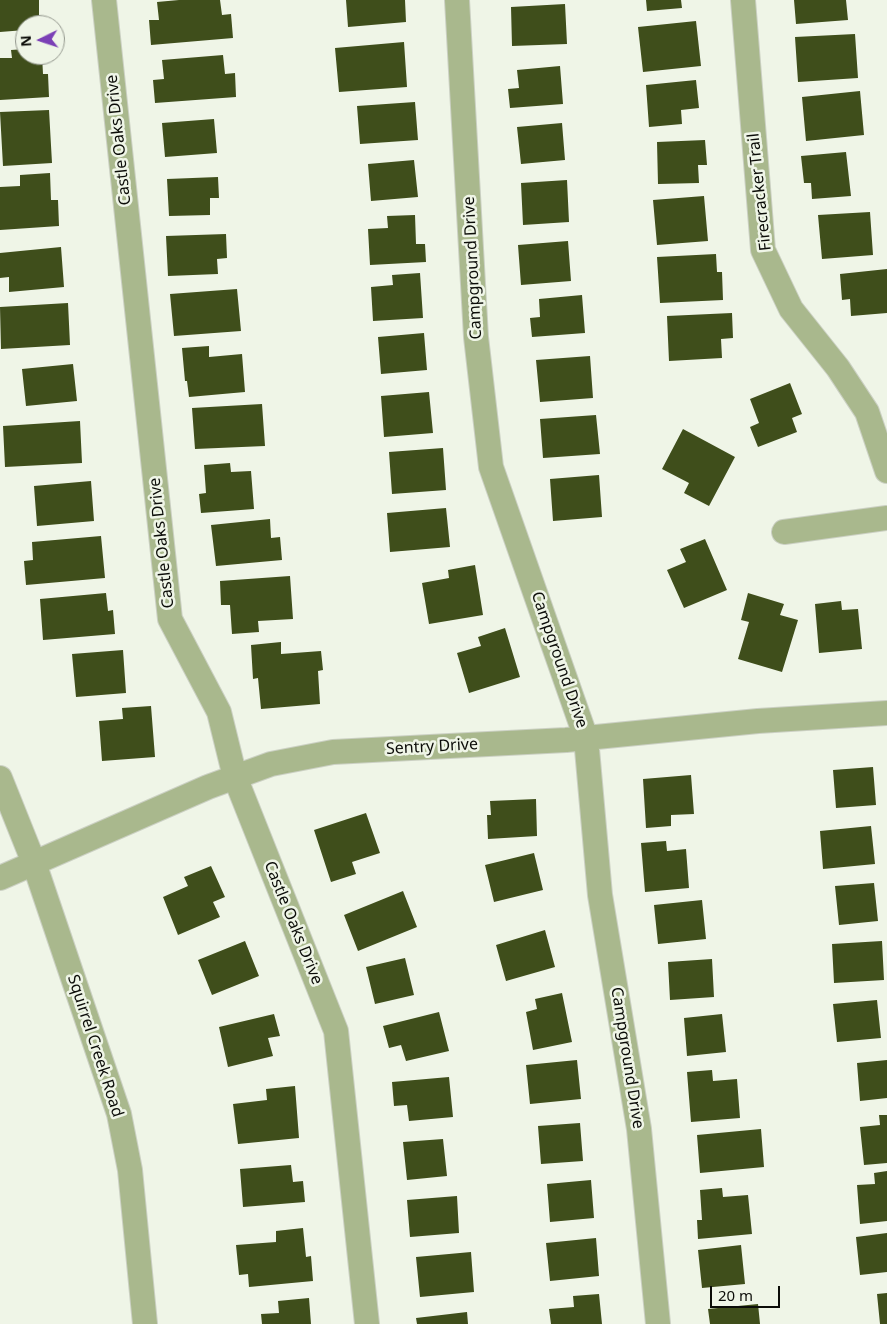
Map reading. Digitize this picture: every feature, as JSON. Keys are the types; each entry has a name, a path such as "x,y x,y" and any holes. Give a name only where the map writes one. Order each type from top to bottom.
{"street":[{"name":"Castle Oaks Drive","path":"104,0 170,619 219,712 235,777 336,1031 367,1324"},
{"name":"Campground Drive","path":"457,0 476,337 491,467 586,738 600,895 640,1129 658,1324"},
{"name":"Firecracker Trail","path":"743,0 763,250 791,309 838,368 867,412 887,471"},
{"path":"784,532 887,518"},
{"name":"Sentry Drive","path":"0,878 208,787 270,764 333,752 586,738 758,721 887,714"},
{"name":"Squirrel Creek Road","path":"0,778 34,863 119,1114 130,1170 145,1324"}],"building":[{"path":"0,0 39,0 39,15 15,15 15,31 0,32"},
{"path":"220,0 222,15 231,14 233,38 151,45 149,20 159,20 157,2"},
{"path":"346,0 405,0 406,22 348,27"},
{"path":"646,0 681,0 682,8 647,11"},
{"path":"794,0 846,0 848,20 796,24"},
{"path":"565,4 567,44 512,46 511,7"},
{"path":"696,21 701,66 643,72 638,27"},
{"path":"855,34 858,78 798,82 795,37"},
{"path":"404,42 407,87 339,92 335,48"},
{"path":"11,50 15,50 15,65 43,65 43,74 48,74 49,97 0,100 0,58 12,58"},
{"path":"223,55 225,74 235,73 236,97 155,103 153,80 164,79 162,60"},
{"path":"560,66 563,104 510,108 508,89 519,88 517,70"},
{"path":"696,80 699,108 681,110 682,124 649,127 646,85"},
{"path":"860,91 864,135 806,141 802,97"},
{"path":"415,102 418,140 360,144 357,106"},
{"path":"49,110 52,163 3,166 0,112"},
{"path":"214,119 217,153 165,157 162,123"},
{"path":"562,123 565,160 521,164 517,127"},
{"path":"705,140 707,165 698,165 699,183 658,184 657,142"},
{"path":"846,152 851,196 812,199 811,183 804,183 801,156"},
{"path":"414,160 418,197 371,201 368,164"},
{"path":"50,173 51,200 58,200 59,226 0,230 0,187 20,186 20,175"},
{"path":"218,177 219,198 210,198 210,215 169,216 167,179"},
{"path":"567,180 569,222 523,225 521,183"},
{"path":"704,196 708,241 657,245 653,200"},
{"path":"870,212 873,255 822,259 818,215"},
{"path":"415,215 416,244 425,244 426,262 370,265 368,229 388,228 387,216"},
{"path":"226,234 227,258 217,259 218,274 168,276 166,236"},
{"path":"568,241 571,281 521,285 518,245"},
{"path":"61,247 64,287 9,292 9,277 0,278 0,253"},
{"path":"716,254 717,272 722,272 723,300 660,303 657,257"},
{"path":"887,269 887,313 851,316 850,299 842,300 840,274"},
{"path":"420,273 423,318 373,321 371,287 393,285 392,275"},
{"path":"237,289 241,331 174,336 170,294"},
{"path":"582,295 585,333 532,337 530,318 540,317 539,299"},
{"path":"68,303 70,345 1,349 0,307"},
{"path":"732,313 733,338 721,339 722,358 669,361 667,316"},
{"path":"424,333 427,370 381,374 378,337"},
{"path":"209,346 209,357 242,354 245,392 189,397 187,381 185,381 182,348"},
{"path":"590,356 593,398 540,402 536,360"},
{"path":"73,364 77,401 26,406 22,369"},
{"path":"790,383 802,414 792,418 797,432 758,447 750,427 759,423 750,399"},
{"path":"429,392 433,433 384,437 381,396"},
{"path":"262,404 265,446 195,449 192,408"},
{"path":"596,415 600,454 543,458 540,419"},
{"path":"80,421 82,463 5,467 3,426"},
{"path":"683,429 735,457 709,506 684,493 689,483 662,469"},
{"path":"443,448 446,490 392,494 389,452"},
{"path":"230,463 231,472 251,471 254,509 201,513 199,494 206,493 204,465"},
{"path":"599,475 602,517 553,521 550,479"},
{"path":"91,481 94,521 37,526 34,486"},
{"path":"446,508 450,547 390,552 387,513"},
{"path":"270,519 271,538 280,537 282,560 216,566 211,525"},
{"path":"101,536 105,578 26,585 24,561 33,560 32,542"},
{"path":"705,539 727,590 684,608 667,570 686,562 680,549"},
{"path":"475,565 483,615 429,624 422,583 449,578 448,570"},
{"path":"290,576 293,619 258,621 259,632 232,634 230,605 221,605 220,581"},
{"path":"106,593 108,611 113,610 115,634 43,640 40,599"},
{"path":"748,593 784,604 780,615 798,620 782,672 738,659 749,622 741,620"},
{"path":"841,601 842,610 858,609 862,649 819,653 815,604"},
{"path":"505,628 520,677 469,693 457,653 481,646 478,637"},
{"path":"281,642 281,654 321,651 323,670 318,671 320,704 261,709 258,678 253,679 251,645"},
{"path":"123,650 126,693 76,697 72,654"},
{"path":"151,706 155,757 102,761 99,721 123,719 122,708"},
{"path":"873,767 876,805 836,808 833,770"},
{"path":"691,775 694,814 671,815 671,826 646,828 643,779"},
{"path":"536,799 537,836 488,839 487,815 491,815 490,801"},
{"path":"366,813 380,853 352,862 356,874 331,882 314,830"},
{"path":"871,826 875,864 823,869 820,831"},
{"path":"666,841 667,851 686,849 689,888 645,892 641,843"},
{"path":"534,853 543,890 494,902 485,865"},
{"path":"211,866 225,897 213,902 220,917 178,935 163,897 188,886 184,877"},
{"path":"874,883 878,921 839,925 835,886"},
{"path":"403,891 417,927 358,951 344,915"},
{"path":"702,900 706,939 658,944 654,905"},
{"path":"545,930 555,967 506,981 496,945"},
{"path":"245,941 259,976 212,995 198,960"},
{"path":"882,941 884,980 834,983 832,944"},
{"path":"405,958 414,995 375,1004 366,967"},
{"path":"712,959 714,997 670,1000 668,962"},
{"path":"562,993 572,1042 533,1050 526,1012 537,1009 535,999"},
{"path":"877,1000 881,1038 837,1042 833,1004"},
{"path":"439,1012 449,1051 406,1061 401,1045 389,1048 383,1026"},
{"path":"274,1014 280,1036 268,1038 273,1056 228,1067 219,1027"},
{"path":"722,1014 726,1052 687,1056 684,1018"},
{"path":"577,1060 581,1099 530,1104 526,1065"},
{"path":"887,1060 887,1098 860,1101 857,1063"},
{"path":"712,1070 713,1081 737,1079 740,1118 691,1122 687,1072"},
{"path":"449,1077 453,1117 409,1121 407,1105 394,1106 392,1082"},
{"path":"295,1086 299,1138 238,1144 233,1104 267,1100 266,1089"},
{"path":"879,1115 887,1115 887,1163 864,1165 860,1127 880,1125"},
{"path":"580,1123 583,1161 541,1164 538,1126"},
{"path":"761,1129 764,1167 700,1173 697,1135"},
{"path":"443,1139 447,1176 407,1180 403,1142"},
{"path":"291,1165 293,1182 303,1181 305,1202 243,1207 240,1169"},
{"path":"887,1171 887,1221 860,1224 857,1185 875,1184 874,1173"},
{"path":"591,1180 594,1218 550,1222 547,1184"},
{"path":"722,1188 723,1197 748,1195 752,1234 698,1239 697,1220 702,1220 700,1190"},
{"path":"457,1196 459,1233 410,1237 407,1200"},
{"path":"303,1228 306,1257 311,1256 313,1281 249,1287 248,1274 239,1275 236,1245 276,1242 276,1231"},
{"path":"887,1233 887,1272 860,1275 856,1237"},
{"path":"596,1238 599,1276 550,1281 546,1243"},
{"path":"741,1245 745,1284 702,1288 698,1250"},
{"path":"471,1252 474,1292 420,1297 416,1257"},
{"path":"887,1293 887,1324 880,1324 877,1294"},
{"path":"599,1294 602,1324 551,1324 549,1309 574,1307 573,1296"},
{"path":"309,1298 311,1324 262,1324 261,1314 279,1313 278,1301"},
{"path":"758,1304 760,1324 710,1324 708,1309"},
{"path":"467,1312 468,1324 417,1324 416,1318"}]}
